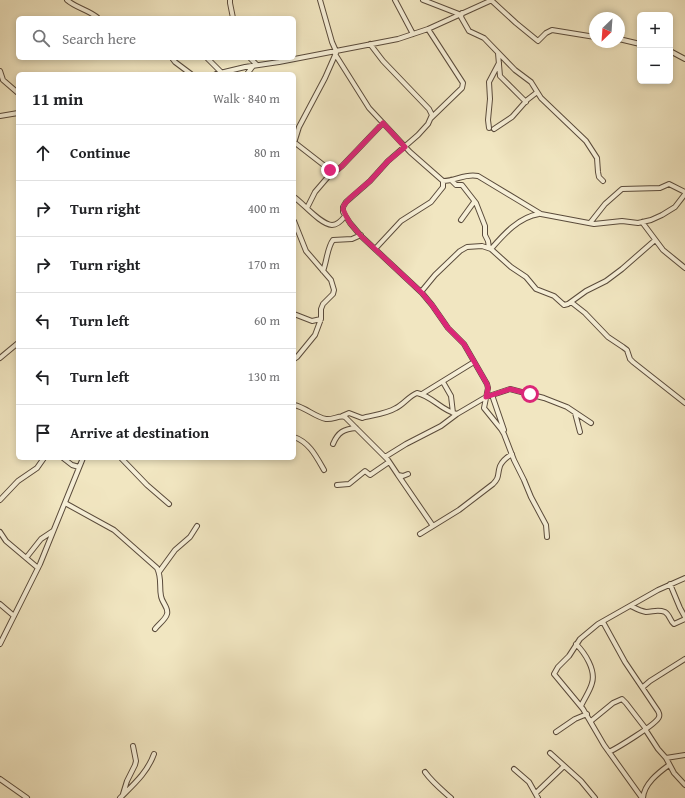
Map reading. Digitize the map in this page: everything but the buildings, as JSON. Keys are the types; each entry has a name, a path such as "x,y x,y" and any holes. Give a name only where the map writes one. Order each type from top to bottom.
{"street":[{"path":"67,0 75,6 95,16"},
{"path":"230,0 233,16"},
{"path":"320,0 336,52 364,102 405,147 443,181 443,187 431,202 401,221 376,249"},
{"path":"324,12 325,0"},
{"path":"395,0 413,34"},
{"path":"423,0 460,14 469,31 484,38 515,70 531,82 536,93 586,141 597,158 599,177 603,181"},
{"path":"482,0 486,3"},
{"path":"296,59 336,52 413,34 428,29 492,0 516,23 538,40 552,30 589,37"},
{"path":"428,29 463,84 462,88 431,119 418,135 388,161 370,181 346,202 343,209 346,216 361,235 421,292 448,328 464,344 487,384 488,388 484,408 501,429 531,497 546,525 547,537"},
{"path":"625,40 637,43"},
{"path":"370,44 382,61 432,112 431,119"},
{"path":"296,136 299,127 325,78 336,52"},
{"path":"498,52 500,76 526,102"},
{"path":"673,53 685,59"},
{"path":"174,60 188,72"},
{"path":"209,60 221,72"},
{"path":"251,60 255,66"},
{"path":"227,72 290,60"},
{"path":"499,63 490,82 488,120 492,129 512,117 536,93"},
{"path":"248,72 255,66"},
{"path":"0,71 3,80 16,91"},
{"path":"0,116 16,113"},
{"path":"307,208 315,192 333,172 342,166 383,123"},
{"path":"296,144 333,172"},
{"path":"443,181 467,175 478,176 540,214 590,223 610,223 622,221 642,222 662,215 674,206 685,193 669,184 660,188 622,189 605,204 590,223"},
{"path":"451,180 456,185 462,185 474,202 485,226 485,235 490,249"},
{"path":"296,199 324,222 332,225 341,221 346,216"},
{"path":"461,220 474,202"},
{"path":"490,249 515,224 531,216 540,214"},
{"path":"642,222 654,241 662,250 685,266"},
{"path":"296,226 306,251 331,280 334,290 331,296 323,304 321,309 321,319 315,335 296,358"},
{"path":"323,271 328,258 329,245 333,240 352,239 361,235"},
{"path":"421,292 435,275 460,251 467,247 482,246 490,249 511,268 526,277 536,290 554,296 564,305 610,278 654,241"},
{"path":"571,302 585,313 608,338 623,346 633,362 685,403"},
{"path":"296,315 312,321 321,319"},
{"path":"0,358 16,345"},
{"path":"422,394 474,362"},
{"path":"443,382 452,396 455,414"},
{"path":"385,457 441,426 455,414 486,397 510,389 544,398 567,407 591,423"},
{"path":"296,406 323,418 330,419 349,413 362,418 373,414 390,411 417,393 422,394 445,410 455,414"},
{"path":"492,395 500,421 508,438 508,446"},
{"path":"575,413 580,432"},
{"path":"342,416 347,419 385,457 433,526"},
{"path":"333,444 337,436 342,431 356,428"},
{"path":"296,437 309,446 324,470"},
{"path":"420,534 469,504 497,480 500,465 512,454"},
{"path":"0,500 18,481 37,468 43,460"},
{"path":"65,460 72,466 79,467"},
{"path":"0,644 38,568 82,460"},
{"path":"123,460 169,504"},
{"path":"337,485 348,484 365,471 370,475 389,462"},
{"path":"398,475 403,476 408,474"},
{"path":"65,503 114,530 157,568 161,577 160,589 162,599 168,614 155,629"},
{"path":"159,572 175,550 190,537 197,526"},
{"path":"26,558 41,539 53,531"},
{"path":"0,532 6,541 38,568"},
{"path":"643,798 609,752 587,714 554,674 558,667 569,656 580,639 603,622 670,584 685,578"},
{"path":"631,606 643,612 656,610 664,612 674,624 685,618 670,584"},
{"path":"0,604 14,616"},
{"path":"603,622 625,662 658,710 659,716 645,729 609,752"},
{"path":"576,644 589,660 593,678 591,687 581,706"},
{"path":"643,687 650,680 685,659"},
{"path":"591,721 613,703 622,699 666,758 674,774 685,785"},
{"path":"556,732 580,716 587,714"},
{"path":"121,796 136,761 133,746"},
{"path":"550,752 581,781 595,798"},
{"path":"121,796 142,776 154,754"},
{"path":"666,758 685,755"},
{"path":"643,798 644,790 649,783 669,765"},
{"path":"514,770 529,782 537,796 564,766"},
{"path":"425,772 443,792 451,798"},
{"path":"0,779 27,798"}],"route":[{"path":"330,170 333,172 336,171 342,166 383,123 405,147 388,161 362,189 346,202 343,207 343,212 361,236 422,293 448,328 464,344 487,384 488,392 486,397 510,389 530,394"}]}
